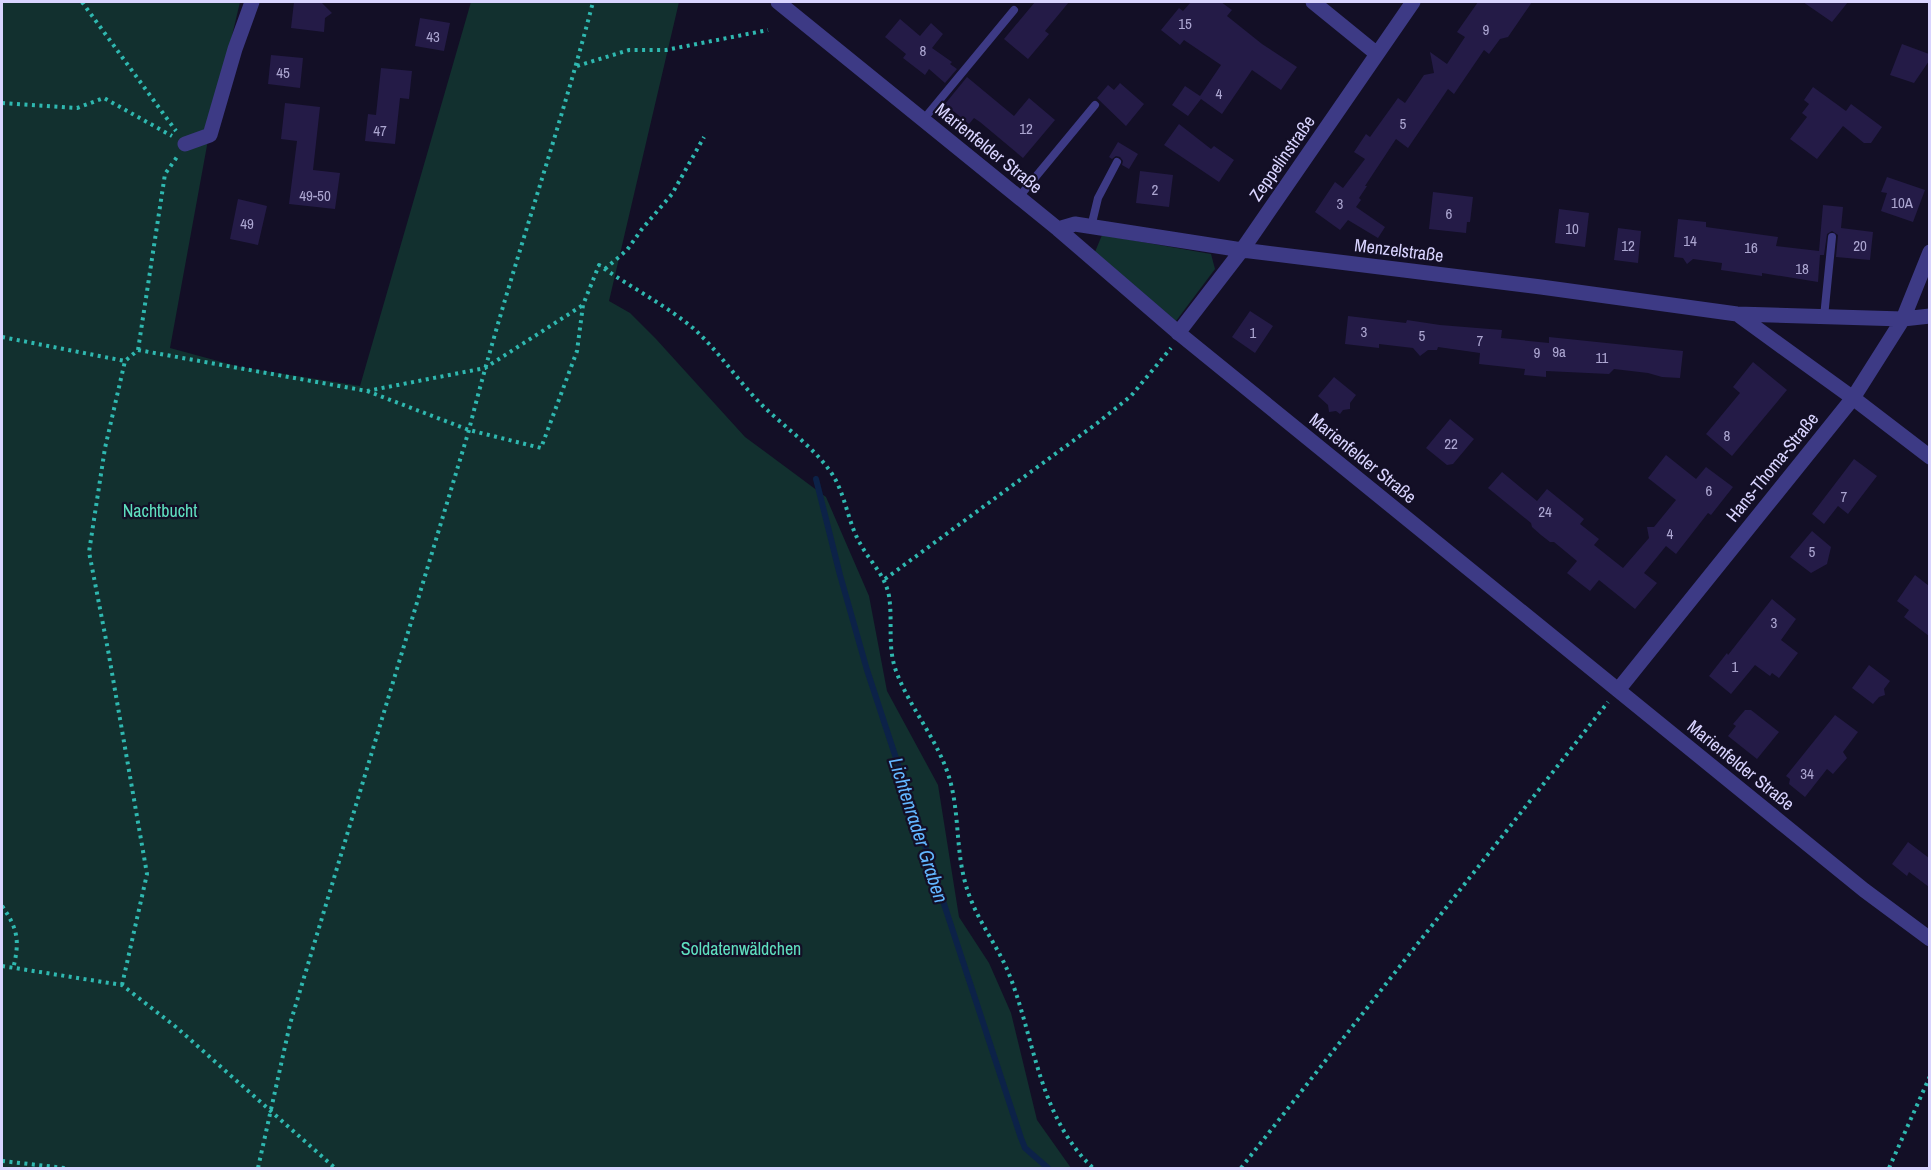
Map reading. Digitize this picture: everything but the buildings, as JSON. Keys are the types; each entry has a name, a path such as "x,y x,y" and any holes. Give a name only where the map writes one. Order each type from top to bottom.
{"street":[{"path":"185,144 210,135 235,49 252,2"},
{"name":"Marienfelder Straße","path":"780,2 1058,229 1180,334 1864,890 1929,939"},
{"path":"1313,2 1377,54"},
{"name":"Zeppelinstraße","path":"1180,334 1242,250 1413,2"},
{"name":"Menzelstraße","path":"1058,229 1075,224 1242,250 1737,314 1903,319 1929,316"},
{"name":"Hans-Thoma-Straße","path":"1618,690 1853,398 1903,319 1929,252"},
{"name":"Menzelstraße","path":"1737,314 1853,398 1929,457"}],"lane":[{"path":"923,120 1014,10"},
{"path":"1019,197 1095,105"},
{"path":"1091,227 1098,198 1117,162"},
{"path":"1824,317 1832,237"}],"path":[{"path":"82,2 185,144"},
{"path":"258,1168 290,1024 469,430 485,368 594,2"},
{"path":"576,66 629,50 666,50 768,30"},
{"path":"2,103 77,108 104,98 185,144"},
{"path":"605,269 627,250 672,194 704,137"},
{"path":"122,985 147,874 89,552 105,448 125,361 138,350 165,174 185,144"},
{"path":"138,350 367,391 469,430 541,447 577,351 583,305 599,265 650,297 690,326 747,390 824,463 836,480 860,544 885,579 889,598 890,651 904,688 946,768 953,791 964,880 970,901 1010,977 1037,1068 1052,1107 1071,1143 1093,1168"},
{"path":"367,391 485,368 583,305"},
{"path":"885,579 1122,403 1150,375 1180,334"},
{"path":"2,337 125,361"},
{"path":"1241,1168 1618,690"},
{"path":"2,906 13,922 15,931 18,949 13,969"},
{"path":"2,966 122,985 176,1027 335,1168"},
{"path":"1889,1168 1929,1076"},
{"path":"2,1161 65,1168"}],"green space":[{"path":"2,2 240,2 210,129 170,348 240,367 360,386 471,2 679,2 609,301 630,313 656,339 745,437 826,497 869,596 887,691 938,785 959,917 989,963 1011,1013 1037,1120 1071,1168 2,1168"},
{"path":"1102,235 1211,254 1215,269 1176,321 1095,252"}],"waterway":[{"name":"Lichtenrader Graben","path":"816,479 867,670 1021,1138 1025,1148 1048,1168"}],"park label":[{"name":"Nachtbucht","path":"160,510"},
{"name":"Soldatenwäldchen","path":"741,948"}]}
